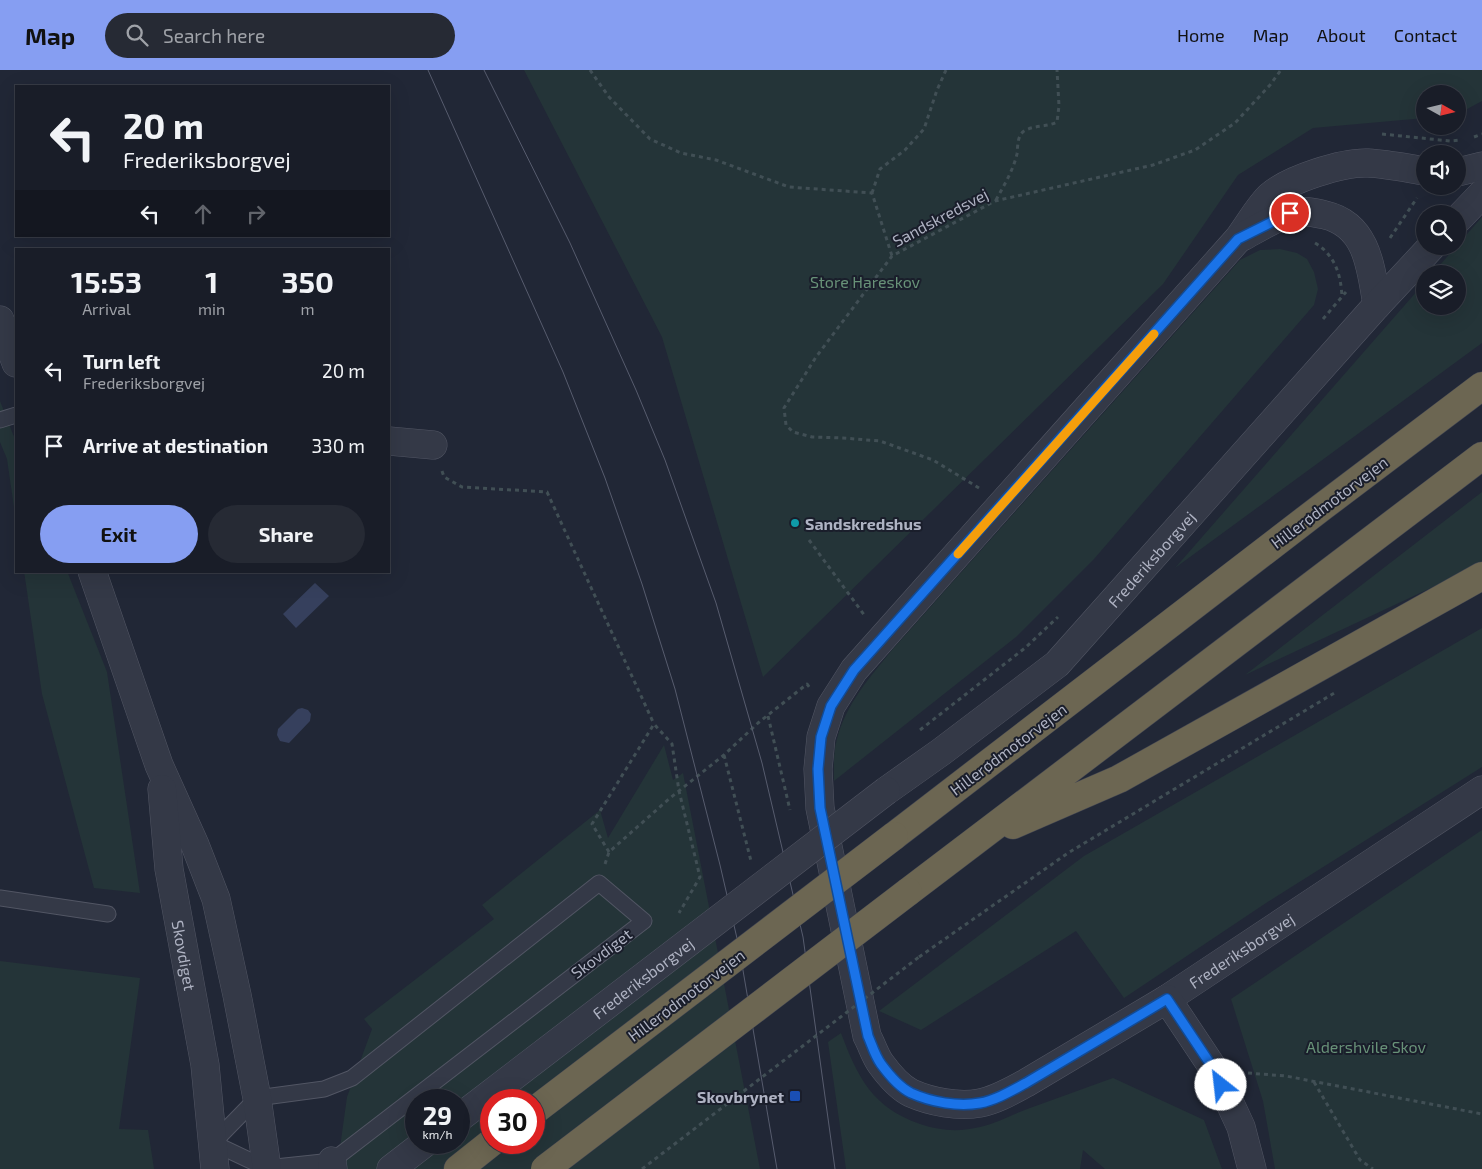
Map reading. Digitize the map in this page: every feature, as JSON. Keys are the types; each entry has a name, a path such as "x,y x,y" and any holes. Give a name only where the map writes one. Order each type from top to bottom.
{"highway":[{"name":"Hillerødmotorvejen","path":"545,1103 1482,386"},
{"path":"545,1169 972,842 1482,456"},
{"path":"972,842 1119,780 1482,576"},
{"path":"458,1169 480,1152"}],"street":[{"name":"Frederiksborgvej","path":"1416,181 1366,163 1338,167 1310,176 1283,187 1269,196 1238,239 854,670 831,706 821,737 818,769 820,808 868,1036 880,1062 894,1080 910,1093 932,1101 956,1104 979,1103 1003,1095 1167,999 1482,790"},
{"path":"1466,170 1482,166"},
{"path":"1466,211 1482,194"},
{"name":"Frederiksborgvej","path":"1238,239 1290,213 1310,211 1331,216 1346,225 1357,236 1366,250 1377,305"},
{"name":"Frederiksborgvej","path":"470,1110 886,791 1057,664 1424,255"},
{"path":"0,320 15,360"},
{"path":"390,441 432,445"},
{"name":"Skovdiget","path":"93,573 160,765 195,845 216,900 257,1098"},
{"name":"Skovdiget","path":"160,765 169,869 205,1065 214,1156"},
{"path":"1167,999 1215,1071 1241,1127 1252,1169"},
{"path":"257,1098 266,1168"},
{"path":"391,1169 410,1154"}],"lane":[{"path":"0,420 15,414"},
{"name":"Skovdiget","path":"257,1098 324,1089 352,1078 599,883 644,921 332,1165 266,1168"},
{"path":"0,898 108,914"},
{"path":"257,1098 214,1156 266,1168"}],"path":[{"path":"590,70 609,97 650,139 681,153 716,160 789,188 872,193"},
{"path":"892,256 872,193 880,169 905,150 924,129 946,70"},
{"path":"995,201 1012,170 1021,134 1025,130 1057,122 1059,106 1057,70"},
{"name":"Sandskredsvej","path":"999,508 978,487 933,460 880,441 812,437 793,432 786,425 784,408 788,399 816,357 892,256 995,201 1153,165 1195,150 1235,124 1270,85 1280,70"},
{"path":"1322,321 1405,218 1416,195"},
{"path":"1309,240 1323,248 1334,262 1341,278 1342,297"},
{"path":"432,445 444,477 462,487 547,492 654,724 672,744 679,791 700,877 676,918"},
{"path":"809,540 857,606"},
{"path":"918,731 1025,648 1060,616"},
{"path":"654,724 592,824 610,852 679,791 807,684"},
{"path":"642,1169 919,957 1068,853 1340,690"},
{"path":"768,716 791,814 820,808"},
{"path":"1215,1071 1286,1076 1482,1114"},
{"path":"1314,1082 1360,1160 1373,1169"}],"green space":[{"name":"Store Hareskov","path":"524,70 1482,70 1482,101 1466,110 1466,85 1416,85 1416,119 1313,128 1238,175 1163,284 763,677 662,337"},
{"path":"1482,217 1482,343 1175,568 1416,292 1416,315 1466,315 1466,265 1440,265 1449,255 1466,255 1466,235"},
{"path":"1280,249 1297,253 1307,259 1314,272 1318,289 1314,305 1094,559 1016,637 834,781 836,744 841,726 846,714 875,670 1240,260 1260,250"},
{"path":"0,401 15,439 15,514 7,459 0,442"},
{"path":"1482,492 1482,564 1245,675"},
{"path":"24,573 68,573 107,672 140,893 94,888 42,694"},
{"path":"1482,628 1482,767 1266,903 1124,998 1076,931 921,1030 879,1011 1084,856"},
{"path":"664,745 673,780 683,773 760,1169 337,1169 347,1097 372,1029 364,1019 494,919 482,905 600,810 608,838"},
{"name":"Aldershvile Skov","path":"1482,830 1482,1169 1275,1169 1263,1101 1231,999"},
{"path":"0,961 140,978 119,1129 148,1130 154,1169 0,1169"},
{"path":"841,1033 861,1077 878,1100 904,1117 920,1124 950,1130 980,1127 1113,1078 1204,1120 1222,1169 1105,1169 1083,1150 1080,1169 846,1169 828,1042"}],"water":[{"path":"315,583 329,596 296,628 283,614"},
{"path":"298,709 308,710 311,714 310,721 289,743 280,741 277,735 278,729"}],"tram line":[{"path":"428,70 563,372 605,478 642,584 675,689 739,947 777,1169"},
{"path":"484,70 570,243 636,390 665,460 716,603 762,763 803,937 835,1169"}],"slow traffic":[{"path":"958,554 1154,334"}],"place":[{"name":"Sandskredshus","path":"795,523"},
{"name":"Skovbrynet","path":"795,1096"}],"route":[{"path":"1221,1085 1215,1071 1167,999 1003,1095 979,1103 956,1104 932,1101 910,1093 894,1080 880,1062 868,1036 820,808 818,769 821,737 831,706 854,670 1238,239 1290,213"}]}
